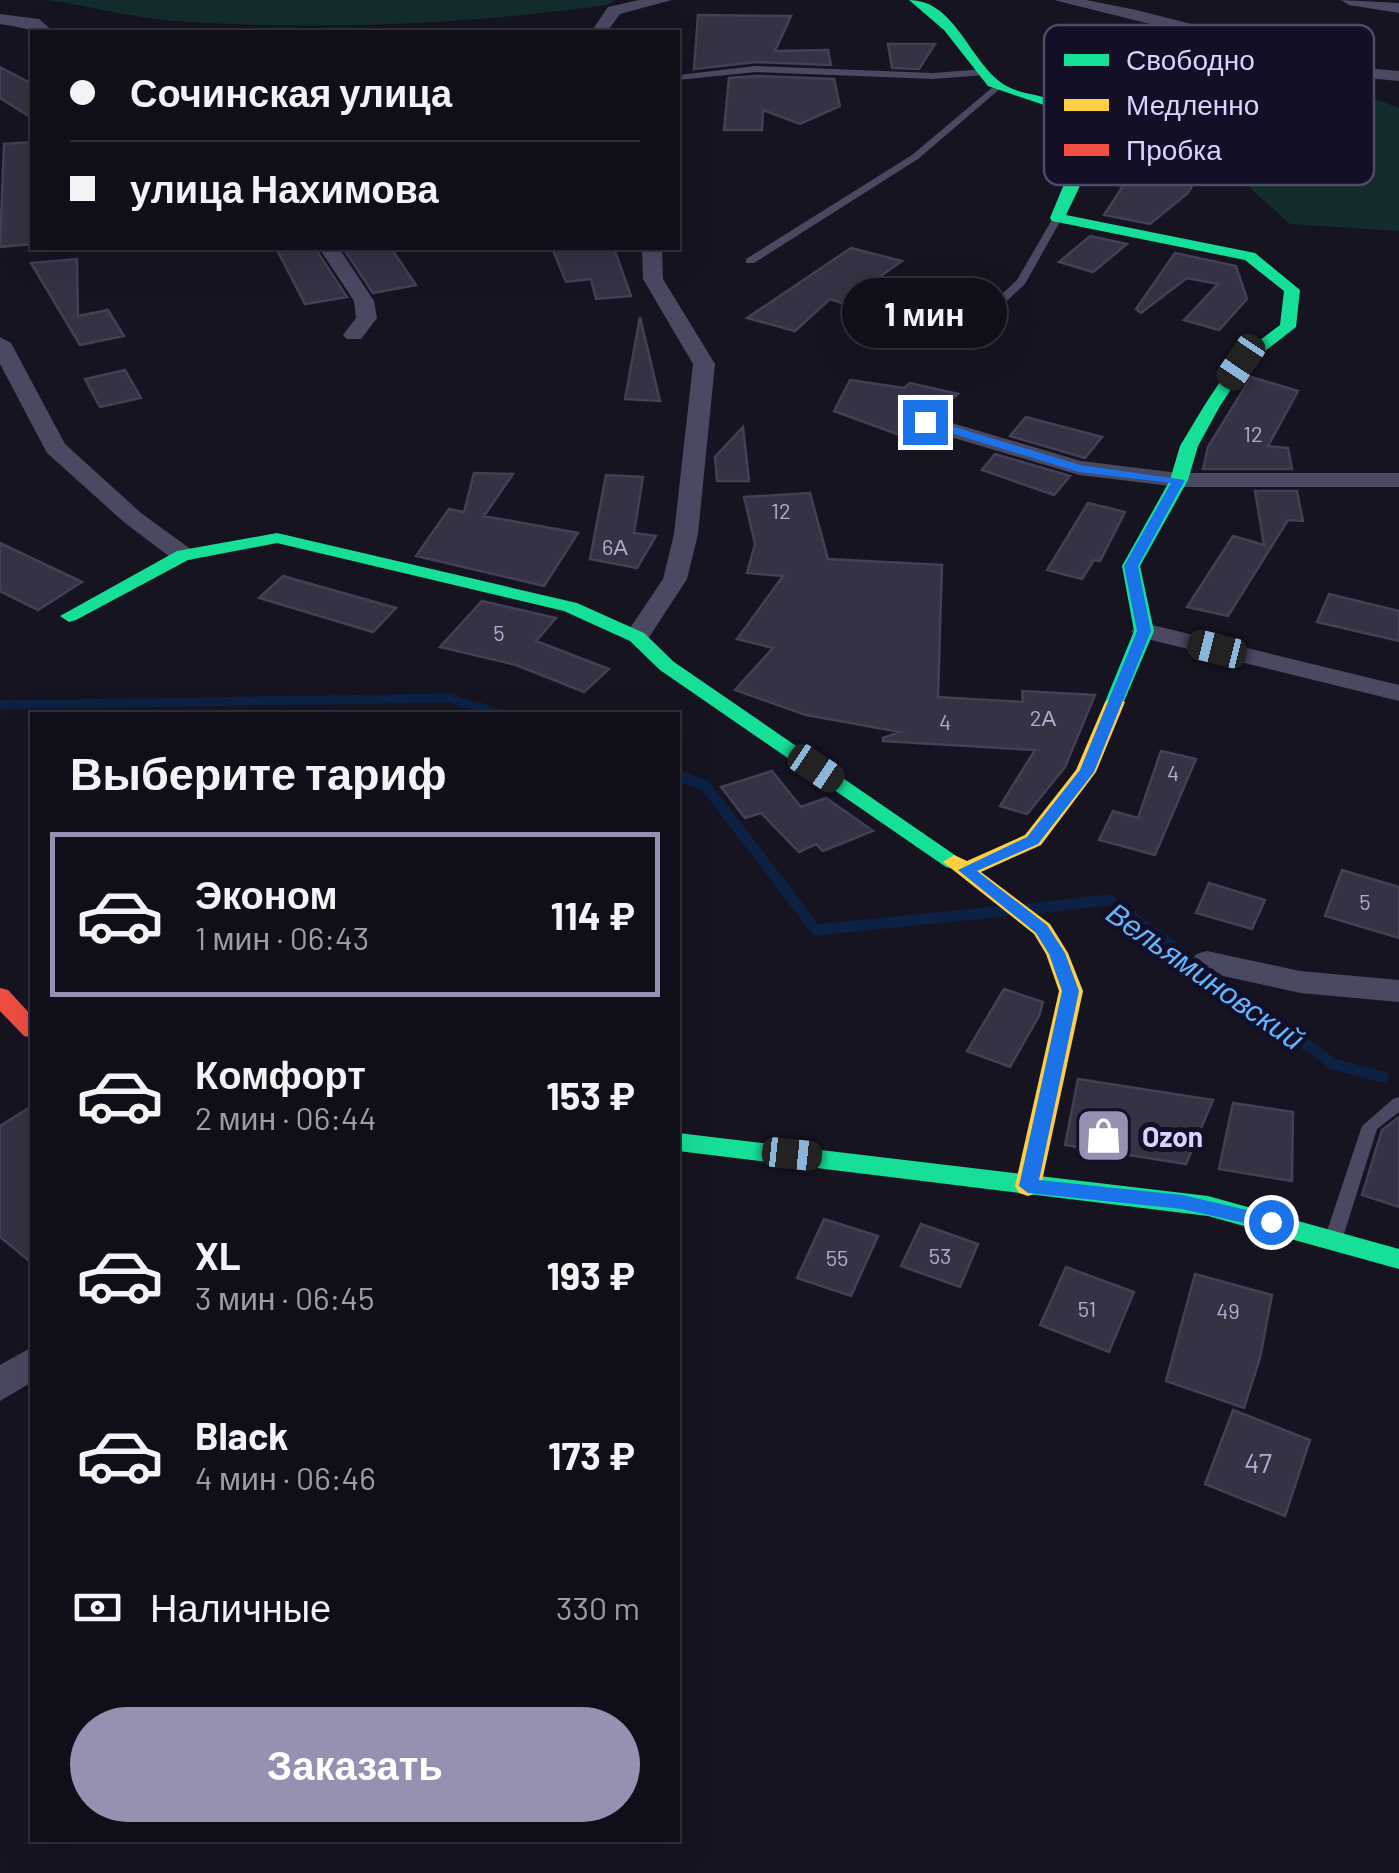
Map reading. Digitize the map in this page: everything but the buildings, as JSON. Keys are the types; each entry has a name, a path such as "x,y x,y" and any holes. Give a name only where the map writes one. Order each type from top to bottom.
{"main road":[{"path":"915,0 926,4 957,32 991,80 1044,100"},
{"path":"966,870 1032,840 1086,772 1144,631 1131,566 1178,480 1189,446 1241,362 1288,327 1292,290 1250,256 1057,218 1073,185"},
{"path":"69,616 182,555 278,538 570,606 638,637 667,666 966,870 1042,929 1057,953 1071,991 1028,1186"},
{"path":"0,996 30,1028"},
{"path":"680,1142 1208,1206 1399,1259"}],"street":[{"path":"599,30 614,10 664,0"},
{"path":"1062,0 1179,25"},
{"path":"1349,0 1399,8"},
{"path":"0,19 33,24 43,30"},
{"path":"1374,73 1399,76"},
{"path":"330,250 364,300 367,318 354,335"},
{"path":"638,637 675,579 686,534 704,364 653,278 652,250"},
{"path":"0,342 55,448 182,555"},
{"path":"925,422 1079,468 1178,480 1399,480"},
{"path":"1144,631 1399,693"},
{"path":"1208,962 1300,982 1399,991"},
{"path":"0,1386 30,1364"}],"lane":[{"path":"680,78 756,69 991,80"},
{"path":"750,261 914,157 991,80"},
{"path":"973,327 1020,282 1057,218"},
{"path":"1334,1238 1370,1126 1399,1103"}],"green space":[{"path":"48,0 615,0 607,5 503,17 295,25 172,21"},
{"path":"1374,98 1399,108 1399,231 1290,224 1247,185 1374,185"}],"waterway":[{"name":"Вельяминовский","path":"0,705 450,698 487,711"},
{"name":"Вельяминовский","path":"480,708 491,712"},
{"name":"Вельяминовский","path":"680,777 705,785 816,930 1004,911"},
{"name":"Вельяминовский","path":"1027,909 1109,900 1333,1064 1383,1077"}],"traffic: fast":[{"path":"915,0 939,17 993,83 1044,100"},
{"path":"1072,185 1057,218 1250,256 1292,290 1288,327 1241,362 1212,406 1189,446 1179,480 1131,566 1144,631 1115,702"},
{"path":"69,616 183,555 277,538 570,607 637,637 667,666 954,862"},
{"path":"680,1142 1208,1206 1399,1259"}],"traffic: slow":[{"path":"966,870 1033,840 1086,772 1115,702"},
{"path":"954,862 1042,929 1057,953 1071,991 1028,1186"}],"traffic: jam":[{"path":"0,996 30,1028"}],"place":[{"name":"Ozon","path":"1103,1136"}],"route":[{"path":"925,422 1079,468 1178,480 1131,566 1144,631 1086,772 1032,840 966,870 1042,929 1057,953 1071,991 1028,1186 1182,1202 1271,1222"}]}
